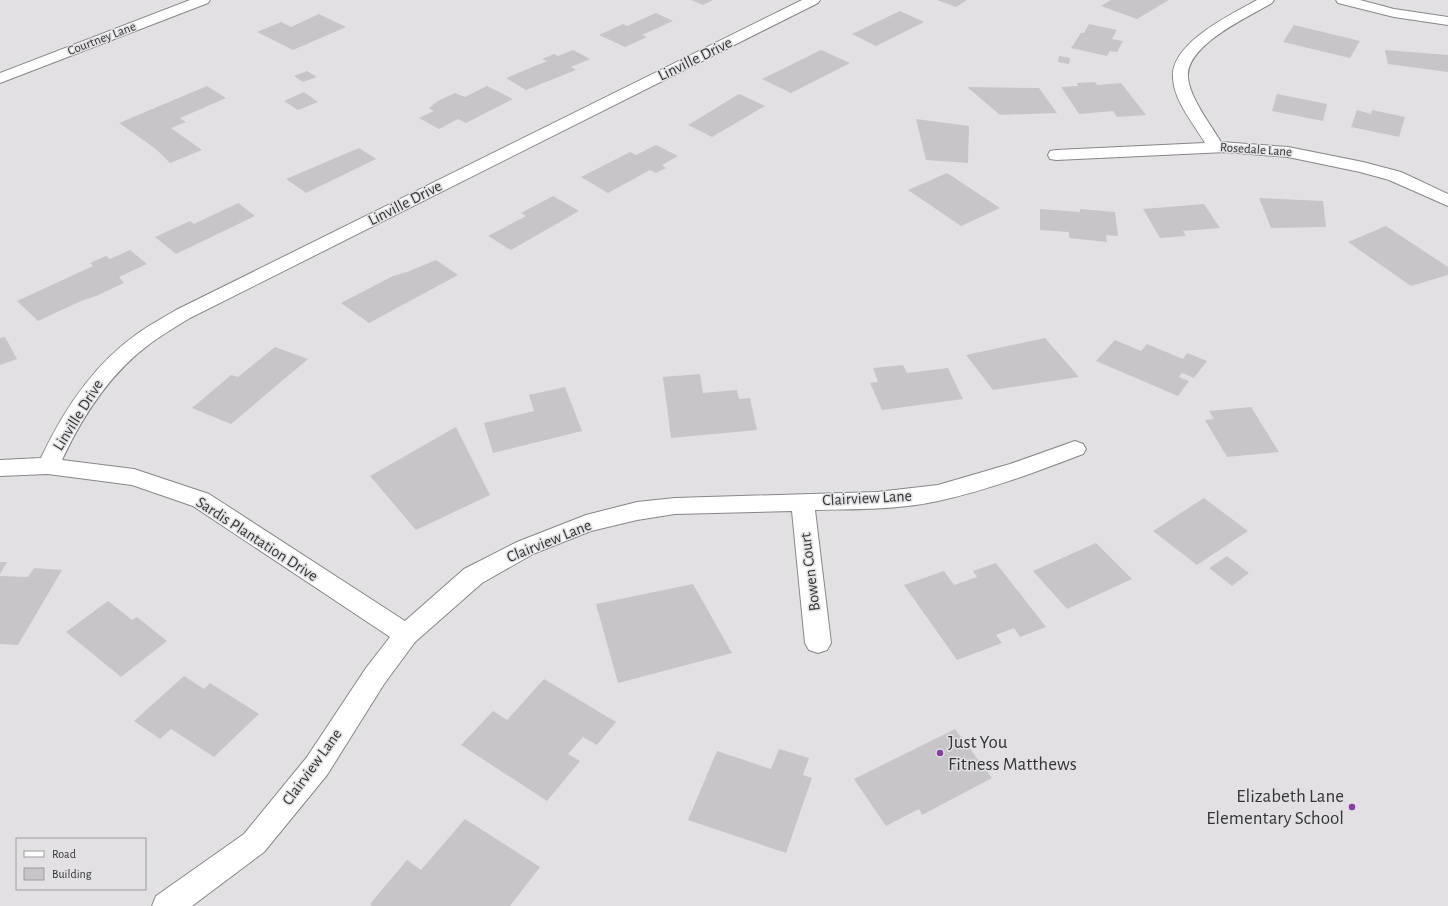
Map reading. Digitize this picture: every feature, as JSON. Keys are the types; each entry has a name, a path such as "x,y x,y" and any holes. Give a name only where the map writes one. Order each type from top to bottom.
{"street":[{"name":"Courtney Lane","path":"0,78 204,0"},
{"name":"Linville Drive","path":"48,466 61,436 95,384 119,358 144,338 190,311 813,0"},
{"path":"1216,147 1187,98 1180,77 1184,62 1196,45 1215,31 1267,0"},
{"path":"1343,0 1394,13 1448,21"},
{"name":"Rosedale Lane","path":"1056,155 1216,147 1259,148 1288,152 1363,167 1395,176 1448,201"},
{"name":"Clairview Lane","path":"167,906 254,843 317,766 375,676 406,636 474,576 525,548 586,524 637,511 675,506 802,501 877,500 938,493 1017,470 1075,450"},
{"name":"Sardis Plantation Drive","path":"0,468 48,466 134,477 201,500 406,636"},
{"name":"Bowen Court","path":"802,501 818,643"}],"building":[{"path":"691,0 713,0 703,5"},
{"path":"937,0 967,0 956,7"},
{"path":"1111,0 1169,0 1137,19 1101,6"},
{"path":"900,11 924,22 876,46 852,34"},
{"path":"656,13 673,21 642,35 647,37 625,47 599,35 623,24 627,26"},
{"path":"319,14 346,27 293,50 257,32 281,22 291,27"},
{"path":"1089,24 1117,30 1112,39 1123,41 1117,52 1110,51 1107,56 1071,48 1081,33 1084,33"},
{"path":"1294,25 1360,41 1350,58 1283,42"},
{"path":"573,50 590,59 571,67 576,70 526,90 506,78 547,61 542,59 554,54 558,56"},
{"path":"821,50 850,63 791,93 762,79"},
{"path":"1385,50 1448,55 1448,72 1388,64"},
{"path":"1059,56 1070,58 1069,64 1058,62"},
{"path":"307,71 317,77 303,82 294,76"},
{"path":"1095,82 1097,85 1121,83 1146,115 1117,117 1113,111 1079,114 1061,87 1078,86 1077,83"},
{"path":"207,86 226,98 180,118 186,122 171,128 202,150 170,163 156,149 119,123"},
{"path":"487,86 513,99 466,123 458,119 439,129 419,118 434,111 429,108 438,101 455,93 465,97"},
{"path":"967,87 1039,88 1057,113 1000,115"},
{"path":"304,92 318,102 298,110 284,101"},
{"path":"739,94 765,106 712,137 688,125"},
{"path":"1277,94 1327,104 1323,121 1272,111"},
{"path":"1357,110 1371,114 1372,110 1405,117 1399,137 1351,127"},
{"path":"916,119 969,126 968,163 926,160"},
{"path":"656,145 678,156 662,165 666,168 656,173 650,170 608,193 581,177 630,152 636,155"},
{"path":"359,148 376,159 306,193 286,179"},
{"path":"947,173 1000,208 961,226 908,190"},
{"path":"553,196 579,211 511,250 488,236 526,216 521,213"},
{"path":"1259,198 1323,201 1326,227 1271,228"},
{"path":"238,203 255,216 176,254 155,237 190,221 194,224"},
{"path":"1204,204 1220,228 1183,231 1186,236 1160,238 1143,209"},
{"path":"1040,209 1080,212 1080,209 1115,212 1118,236 1106,235 1107,242 1069,238 1069,232 1040,230"},
{"path":"1386,226 1448,267 1448,275 1411,286 1348,242"},
{"path":"130,250 147,264 119,277 124,283 96,296 81,301 38,321 17,301 93,266 90,263 106,256 110,259"},
{"path":"436,260 458,275 369,323 341,303 393,276"},
{"path":"5,337 17,359 0,365 0,338"},
{"path":"1045,338 1079,377 993,390 966,355"},
{"path":"1115,340 1141,351 1147,344 1183,359 1187,353 1207,361 1194,378 1182,373 1179,377 1189,381 1178,396 1096,361"},
{"path":"275,347 308,359 231,424 192,408 231,375 238,377"},
{"path":"903,365 907,373 948,368 963,399 882,410 870,383 878,382 873,368"},
{"path":"700,374 703,393 737,390 739,399 750,398 757,430 671,438 663,377"},
{"path":"565,387 582,431 493,453 484,423 534,411 529,395"},
{"path":"1251,407 1279,452 1227,457 1205,420 1214,419 1209,411"},
{"path":"456,427 490,495 416,530 370,476"},
{"path":"1204,498 1248,531 1197,565 1153,531"},
{"path":"1096,543 1132,579 1067,609 1033,571"},
{"path":"1227,556 1249,573 1232,586 1209,568"},
{"path":"0,562 7,562 0,574"},
{"path":"996,563 1046,627 1020,637 1014,628 996,635 1002,643 957,660 904,585 944,571 954,585 977,577 973,571"},
{"path":"34,568 62,570 18,645 0,644 0,576 28,577"},
{"path":"693,584 732,653 618,683 596,604"},
{"path":"108,601 132,620 137,617 167,641 121,677 66,632"},
{"path":"184,676 204,689 210,683 259,714 214,757 171,729 160,739 134,721"},
{"path":"544,679 616,722 597,745 583,737 568,754 580,761 547,801 461,745 493,711 507,720"},
{"name":"Just You Fitness Matthews","path":"955,729 992,778 922,815 919,809 886,826 854,779"},
{"path":"779,749 809,758 803,775 812,778 786,853 688,820 717,751 771,769"},
{"path":"465,819 540,867 510,906 372,906 370,904 407,860 421,870"}],"place":[{"name":"Just You Fitness Matthews","path":"940,753"},
{"name":"Elizabeth Lane Elementary School","path":"1352,807"}]}
